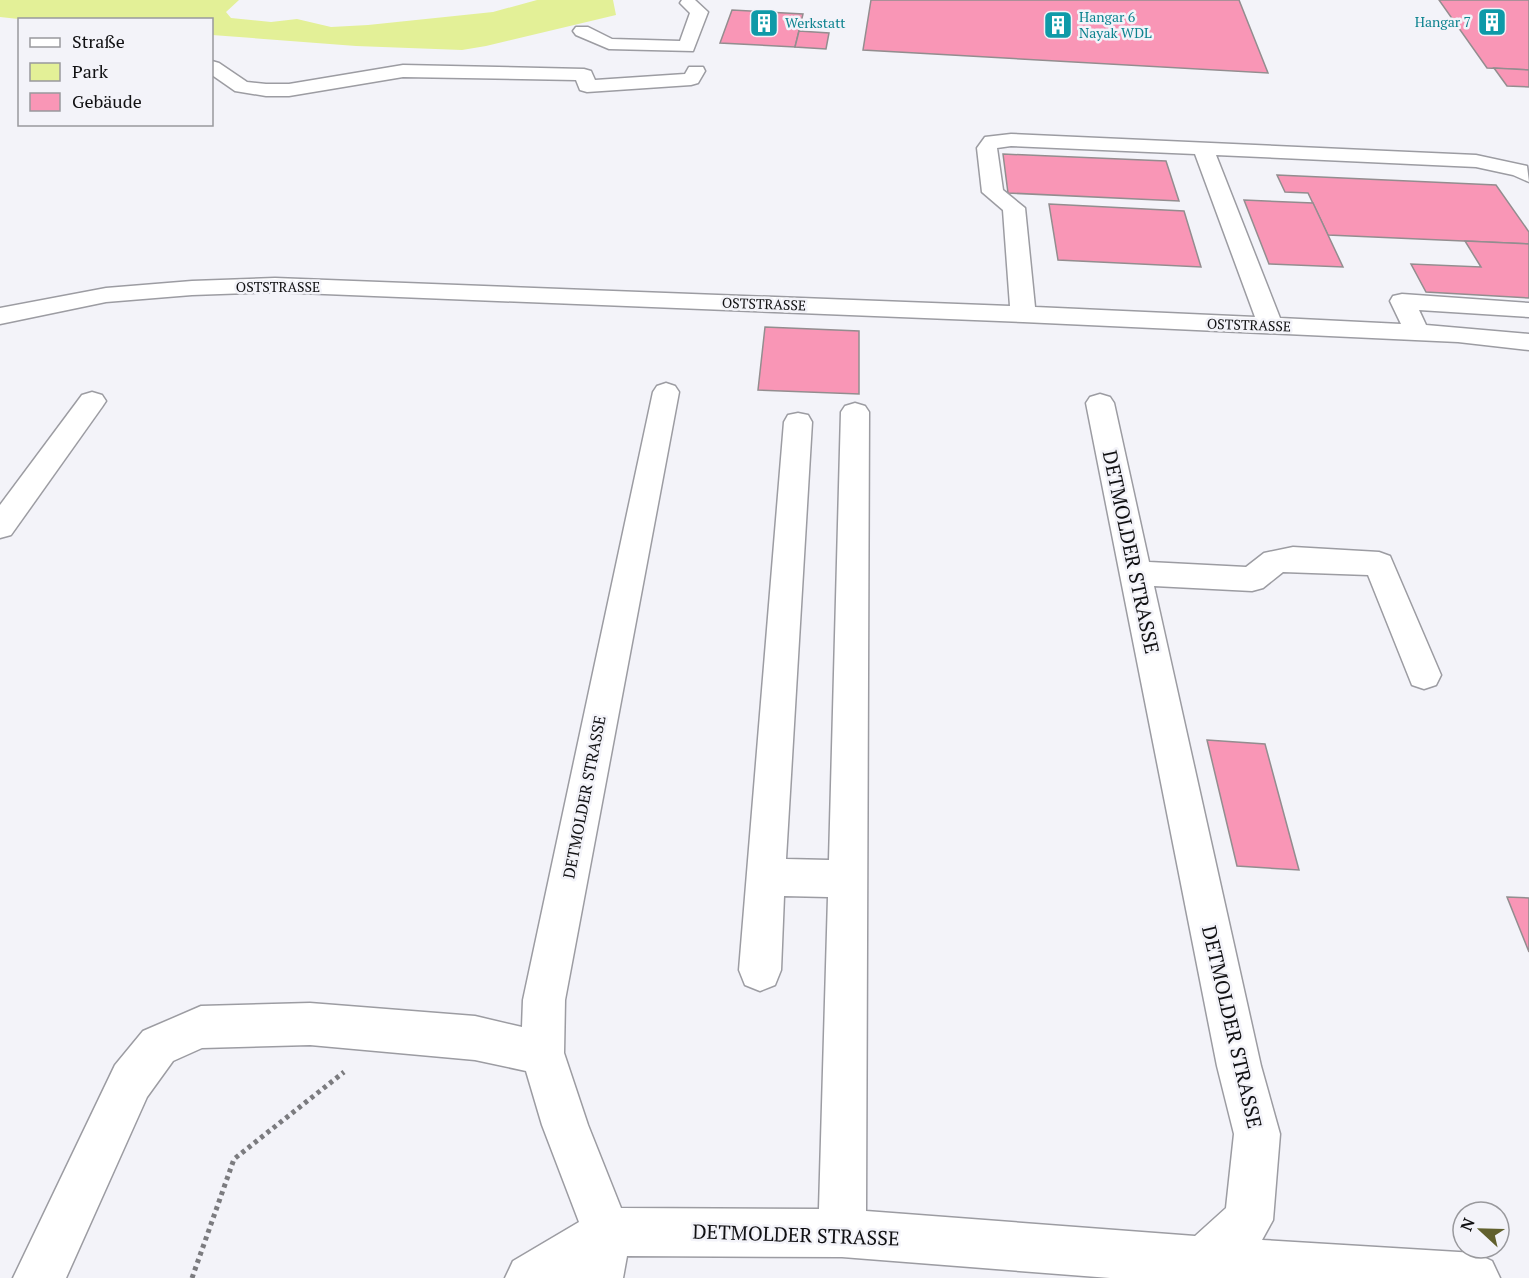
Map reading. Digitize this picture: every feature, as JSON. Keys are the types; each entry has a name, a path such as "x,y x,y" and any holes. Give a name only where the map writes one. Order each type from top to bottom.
{"lane":[{"path":"582,31 609,44 687,47 699,12 688,3"},
{"path":"213,68 242,87 266,90 290,90 403,70 584,75 587,86"},
{"path":"520,92 691,79 696,71"},
{"path":"1023,314 1014,208 993,192 987,148 992,141 1476,161 1520,170 1529,176"},
{"path":"1203,149 1271,326"},
{"name":"OSTSTRASSE","path":"0,316 106,295 192,288 275,285 1023,314 1458,334 1529,342"},
{"path":"1418,333 1402,301 1529,310"},
{"name":"DETMOLDER STRASSE","path":"666,392 544,1000 542,1053 566,1125 607,1232 842,1233 1203,1261 1249,1220 1257,1134 1239,1066 1100,403"},
{"path":"0,527 92,401"},
{"path":"842,1233 855,412"},
{"path":"760,970 798,422"},
{"path":"1134,573 1252,579 1275,561 1293,559 1379,564 1424,675"},
{"path":"765,877 848,879"},
{"path":"38,1278 46,1266 131,1081 158,1046 201,1027 310,1024 475,1038 542,1053"},
{"path":"530,1278 607,1232"},
{"path":"598,1278 607,1232"},
{"path":"1203,1261 1289,1272 1475,1278"}],"path":[{"path":"192,1278 234,1160 348,1069 363,1028"}],"green space":[{"path":"0,0 239,0 226,12 231,18 271,22 297,19 331,27 493,12 537,0 613,0 616,15 462,50 356,46 213,35 213,18 18,19 0,17"}],"building":[{"name":"Hangar 6 Nayak WDL","path":"871,0 1239,0 1268,73 863,50"},
{"name":"Hangar 7","path":"1439,0 1529,0 1529,70 1487,68"},
{"name":"Werkstatt","path":"732,10 803,14 795,47 720,43"},
{"path":"799,31 829,33 826,49 795,47"},
{"path":"1494,68 1529,70 1529,87 1507,86"},
{"path":"1003,154 1166,161 1179,201 1008,193"},
{"path":"1277,175 1496,185 1529,232 1529,244 1328,235 1308,193 1285,192"},
{"path":"1244,200 1313,203 1343,267 1269,264"},
{"path":"1049,204 1184,211 1201,267 1058,260"},
{"path":"1465,241 1529,244 1529,298 1426,292 1411,264 1481,267"},
{"path":"765,327 859,331 859,394 758,390"},
{"path":"1207,740 1265,744 1299,870 1237,866"},
{"path":"1507,897 1529,898 1529,952"}],"place":[{"name":"Hangar 7","path":"1492,22"},
{"name":"Werkstatt","path":"764,23"},
{"name":"Hangar 6 Nayak WDL","path":"1058,25"}]}
